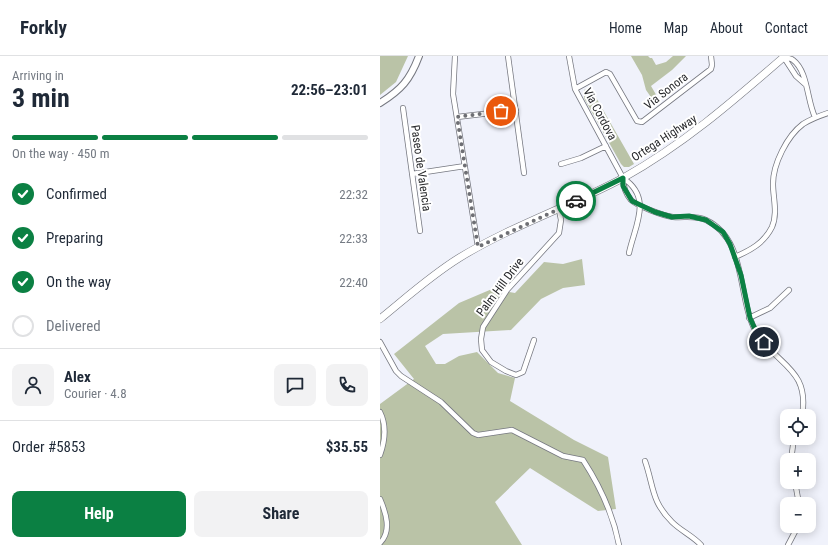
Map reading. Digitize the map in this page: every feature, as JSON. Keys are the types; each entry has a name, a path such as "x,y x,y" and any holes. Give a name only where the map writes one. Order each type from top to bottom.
{"main road":[{"name":"Ortega Highway","path":"380,319 432,276 478,247 559,210 623,178 682,141 709,121 784,56"}],"street":[{"path":"380,103 399,90 407,81 414,70 419,56"},
{"path":"455,56 453,94 478,247"},
{"path":"508,56 524,173"},
{"name":"Via Cordova","path":"569,56 575,89 623,178"},
{"name":"Via Sonora","path":"575,89 606,72 610,74 637,121 642,122 711,69 711,56"},
{"path":"784,56 793,60 802,72 811,108 816,117"},
{"path":"784,56 796,76 805,84"},
{"path":"796,76 802,72"},
{"name":"Paseo de Valencia","path":"403,108 420,231"},
{"path":"457,117 516,110"},
{"path":"735,257 752,250 760,243 772,226 775,217 773,184 775,169 793,134 802,125 816,117 828,113"},
{"path":"561,164 581,158 606,146"},
{"path":"412,174 465,166"},
{"path":"628,253 641,205 640,199 630,182 623,178 623,186 632,201 641,205 655,212 672,217 689,216 706,220 723,232 730,244 741,275 750,318 754,327 764,342 785,363 799,382 804,398 803,409"},
{"name":"Palm Hill Drive","path":"534,340 523,372 516,375 491,362 482,350 481,335 483,327 507,290 559,232 561,220 559,210"},
{"path":"750,318 770,308 789,290"},
{"path":"380,342 396,371 401,376 441,402 473,433 478,435 512,430 563,456 583,460 602,491 615,527 619,545"},
{"path":"380,412 383,417 385,436 380,455"},
{"path":"645,461 655,499 664,514 678,528 701,545"},
{"path":"380,499 386,514 387,530 380,543"},
{"path":"788,545 794,533"}],"green space":[{"path":"380,56 408,56 396,82 380,95"},
{"path":"631,56 648,56 652,58 656,65 666,62 673,56 686,56 672,70 651,86 658,98 653,100 646,90 642,75"},
{"path":"590,87 634,164 629,167 624,167 621,164 584,98 584,90"},
{"path":"582,259 585,285 563,288 541,299 511,330 443,334 425,346 436,364 445,364 459,356 477,352 498,373 515,378 510,401 574,440 608,457 616,509 598,511 530,468 495,502 522,545 380,545 380,404 414,379 394,354 459,303 492,289 515,293 544,262 563,264"}],"way so far":[{"path":"501,111 457,117 478,247 576,201"}],"route":[{"path":"576,201 623,178 623,186 632,201 637,202 655,212 672,217 689,216 706,220 723,232 730,244 741,275 750,318 759,336 764,342"}]}
